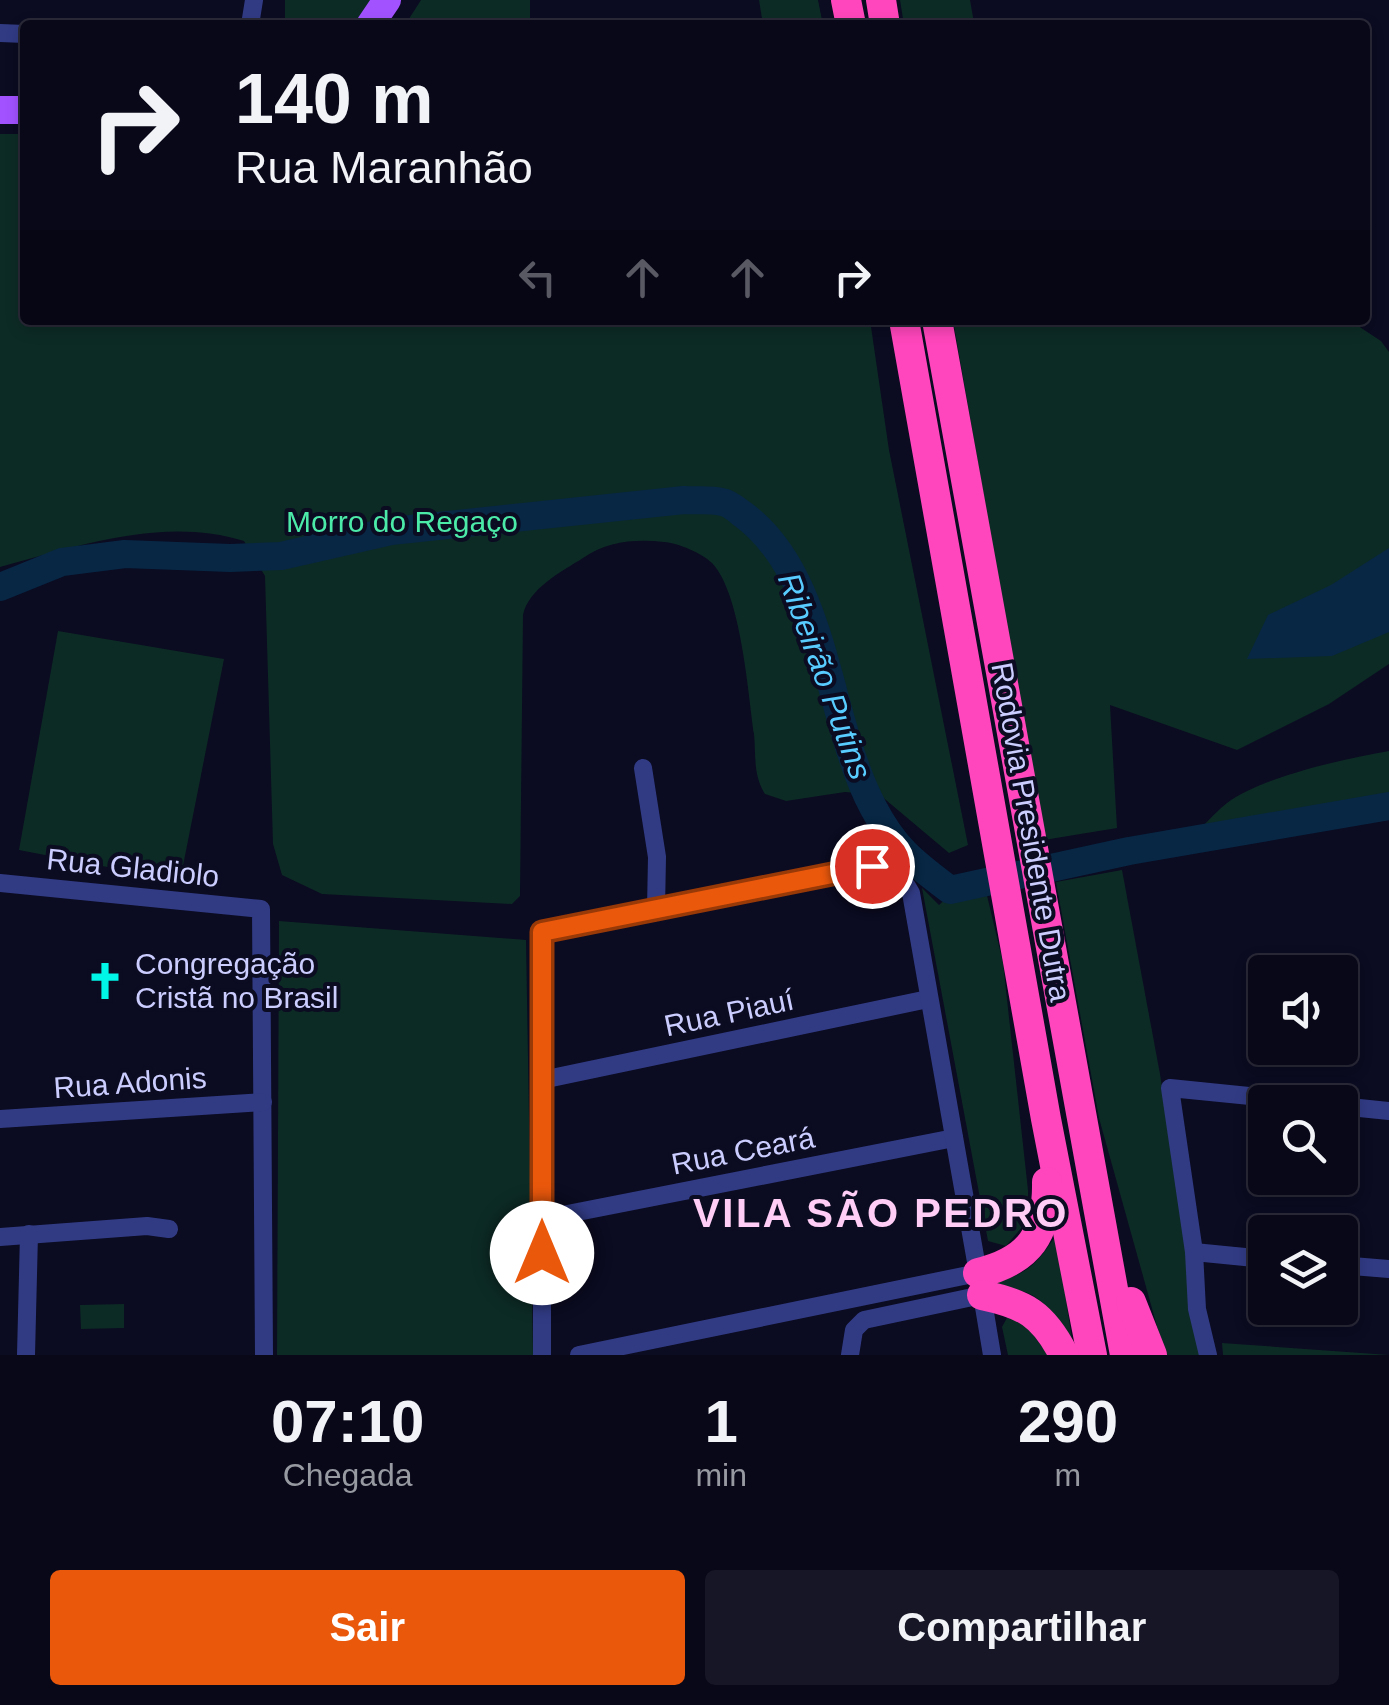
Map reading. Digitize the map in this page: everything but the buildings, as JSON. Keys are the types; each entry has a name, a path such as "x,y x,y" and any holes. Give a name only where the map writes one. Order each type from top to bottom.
{"highway":[{"name":"Rodovia Presidente Dutra","path":"905,325 1046,1120 1092,1355"},
{"name":"Rodovia Presidente Dutra","path":"938,325 1125,1355"},
{"path":"1046,1120 1048,1210 1040,1233 1020,1255 995,1268 980,1284 1039,1318 1064,1355"},
{"path":"1098,1211 1152,1355"}],"street":[{"path":"643,768 657,857 656,909"},
{"path":"542,1355 542,932 872,866 892,870 903,878 911,893 992,1355"},
{"name":"Rua Gladiolo","path":"0,883 262,909 263,1102"},
{"name":"Rua Piauí","path":"542,1080 928,999"},
{"path":"1208,1355 1198,1309 1194,1252 1170,1088 1248,1096"},
{"path":"263,1102 264,1355"},
{"name":"Rua Adonis","path":"0,1118 263,1102"},
{"path":"1358,1108 1389,1111"},
{"name":"Rua Ceará","path":"542,1219 954,1138"},
{"path":"0,1237 148,1226 170,1228"},
{"path":"26,1355 29,1234"},
{"path":"1194,1252 1248,1257"},
{"path":"1358,1266 1389,1269"},
{"path":"579,1355 980,1284"},
{"path":"850,1355 854,1330 864,1320 980,1284"}],"green space":[{"path":"285,0 379,0 364,20 285,20"},
{"path":"421,0 530,0 530,20 408,20"},
{"path":"759,0 818,0 822,20 762,20"},
{"path":"900,0 970,0 973,20 903,20"},
{"name":"Morro do Regaço","path":"0,134 20,134 20,325 871,325 889,450 968,845 949,853 880,795 845,792 786,801 765,794 757,772 742,644 722,577 712,563 690,549 664,542 632,541 592,552 556,575 526,605 520,896 512,904 322,894 282,875 273,844 265,576 244,541 214,534 152,533 90,543 0,567"},
{"path":"954,325 1357,325 1381,341 1389,352 1389,664 1329,704 1237,750 1110,705 1117,828 1044,840"},
{"path":"58,631 224,659 180,881 19,850"},
{"path":"1389,751 1389,806 1188,841 1243,793 1328,764"},
{"path":"1122,870 1160,1074 1202,1355 1165,1355 1099,1118 1056,882"},
{"path":"985,887 1003,963 1028,1190 1028,1220 1006,1246 988,1241 922,888 939,905 949,896"},
{"path":"279,921 526,940 533,1355 277,1355"},
{"path":"1056,1235 1072,1339 1035,1297 1014,1289 980,1286 1025,1271"},
{"path":"124,1304 124,1328 81,1329 80,1305"},
{"path":"1008,1316 1021,1318 1048,1355 1008,1355 1002,1327"},
{"path":"1222,1343 1389,1355 1223,1355"}],"water":[{"path":"1389,548 1389,632 1332,656 1247,659 1268,615 1331,585"}],"waterway":[{"name":"Ribeirão Putins","path":"0,587 62,562 125,554 281,556 391,531 684,500 717,501 735,508 769,540 791,572 822,650 857,772 873,807 906,854 950,890 1129,851 1389,806"}],"place":[{"name":"Congregação Cristã no Brasil","path":"105,981"}],"district":[{"name":"VILA SÃO PEDRO","path":"881,1213"}],"route":[{"path":"542,1253 542,932 872,866"}]}
